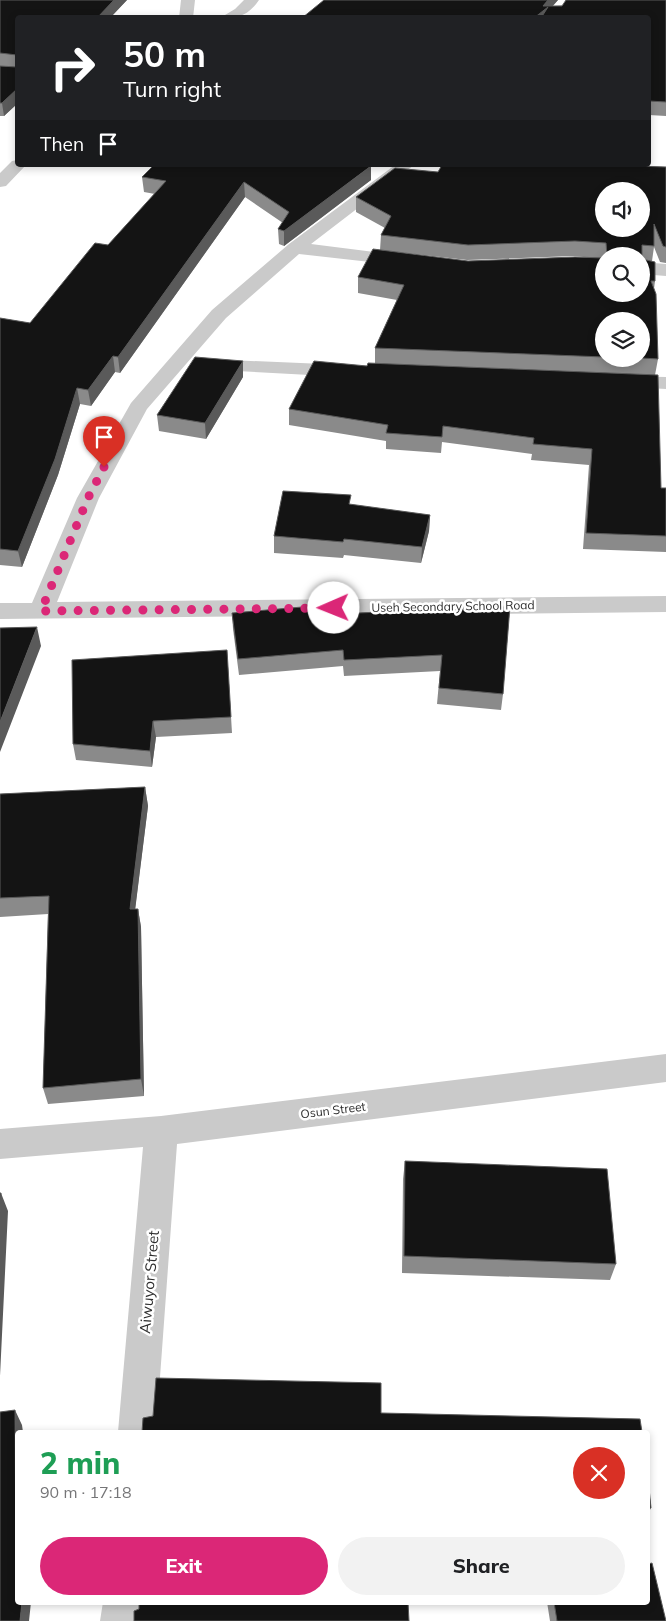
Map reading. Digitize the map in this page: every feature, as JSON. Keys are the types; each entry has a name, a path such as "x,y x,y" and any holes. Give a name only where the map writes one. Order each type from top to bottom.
{"street":[{"path":"186,15 188,0"},
{"path":"234,15 240,12 252,0"},
{"path":"0,182 16,167"},
{"path":"41,611 88,498 138,407 219,314 295,248 403,167"},
{"path":"295,248 420,262"},
{"path":"650,269 666,270"},
{"path":"176,364 371,372"},
{"path":"603,381 666,383"},
{"name":"Useh Secondary School Road","path":"0,611 666,604"},
{"name":"Osun Street","path":"0,1144 161,1131 666,1068"},
{"name":"Aiwuyor Street","path":"136,1430 161,1131"},
{"path":"121,1621 123,1605"}],"building":[{"path":"0,0 114,0 100,15 15,15 15,55 0,53"},
{"path":"324,0 548,0 543,6 562,6 566,0 666,0 666,102 651,101 651,15 543,15 548,7 538,15 306,15"},
{"path":"0,66 15,67 15,91 2,103 0,103"},
{"path":"152,167 370,167 284,231 278,229 289,212 244,182 118,357 113,356 88,390 77,388 55,459 18,551 0,549 0,318 30,323 95,243 108,245 166,181 142,177"},
{"path":"441,167 666,167 666,247 663,246 654,224 654,246 642,245 642,247 606,247 606,243 575,241 468,245 381,235 391,216 356,197 395,168 438,172"},
{"path":"373,249 468,261 595,258 595,302 650,302 650,261 655,262 655,281 651,281 656,294 658,359 650,359 650,312 595,312 595,357 375,348 404,285 358,277"},
{"path":"195,357 243,361 205,423 157,415"},
{"path":"314,361 367,366 368,363 658,375 661,488 666,488 666,536 586,533 592,449 533,444 534,438 443,426 442,437 386,433 388,425 289,409"},
{"path":"283,491 351,495 349,504 430,515 422,547 344,539 343,542 274,536"},
{"path":"314,606 315,615 510,606 503,694 439,688 442,655 344,660 343,650 238,659 232,613"},
{"path":"37,627 0,722 0,628"},
{"path":"227,650 231,717 153,721 150,751 73,744 72,660"},
{"path":"145,787 130,909 138,909 141,1079 43,1088 49,896 0,898 0,794"},
{"path":"405,1161 607,1169 616,1264 404,1256"},
{"path":"156,1378 381,1383 381,1413 640,1419 642,1430 142,1430 143,1418 153,1416"},
{"path":"15,1410 15,1605 22,1605 20,1621 0,1621 0,1412"},
{"path":"652,1563 666,1621 557,1621 554,1605 650,1605 650,1564"},
{"path":"139,1605 408,1605 409,1621 134,1621 134,1611 139,1609"}],"route":[{"path":"104,467 88,498 41,611 334,608"}]}
